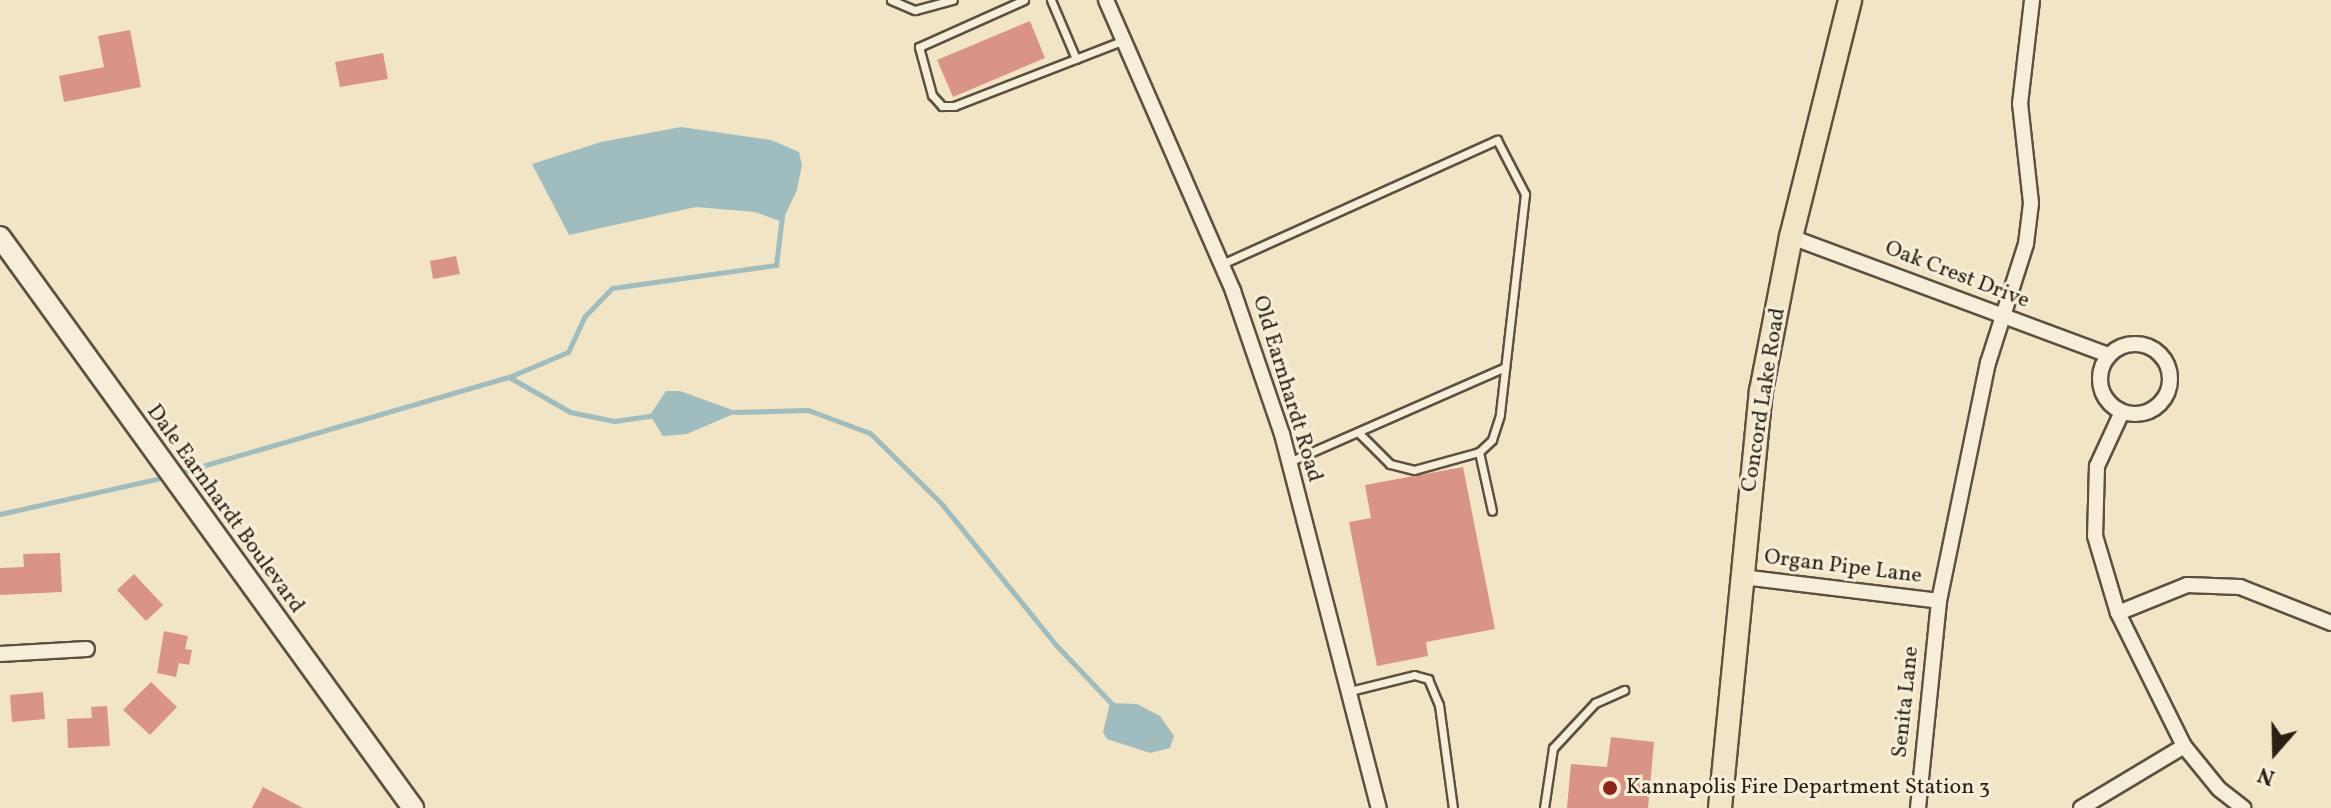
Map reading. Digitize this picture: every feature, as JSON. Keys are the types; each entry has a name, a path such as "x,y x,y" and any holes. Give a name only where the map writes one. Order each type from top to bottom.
{"main road":[{"name":"Concord Lake Road","path":"1720,808 1761,391 1791,237 1850,0"},
{"name":"Dale Earnhardt Boulevard","path":"0,237 413,808"}],"street":[{"name":"Old Earnhardt Road","path":"1106,0 1222,264 1289,462 1379,808"},
{"name":"Senita Lane","path":"1918,808 1939,601 2001,315 2026,244 2031,203 2020,104 2032,0"},
{"name":"Oak Crest Drive","path":"1791,237 2108,355"},
{"path":"2140,344 2160,354 2170,373 2160,404 2140,414 2122,412 2101,390 2101,366 2108,355 2140,344"},
{"path":"2122,412 2097,466 2095,536 2118,613 2184,746 2219,789 2243,808"},
{"name":"Organ Pipe Lane","path":"1742,577 1939,601"},
{"path":"2118,613 2187,585 2240,587 2331,623"},
{"path":"0,654 87,649"},
{"path":"2081,808 2184,746"}],"lane":[{"path":"891,0 915,10 953,0"},
{"path":"1024,0 919,47 932,95 942,106 954,106 1125,40"},
{"path":"1051,0 1076,59"},
{"path":"1222,264 1497,140 1525,194 1500,415 1492,440 1479,452 1414,470 1390,464 1358,432"},
{"path":"1289,462 1505,367"},
{"path":"1479,452 1492,511"},
{"path":"1348,692 1414,675 1428,679 1439,705 1453,808"},
{"path":"1544,808 1553,748 1595,703 1624,690"}],"water":[{"path":"681,127 771,140 799,152 802,165 797,190 782,222 755,212 696,207 569,235 532,164 601,142"},
{"path":"666,391 680,391 738,412 687,434 663,436 650,415"},
{"path":"1110,703 1137,704 1160,716 1174,736 1170,748 1150,753 1107,739 1103,732"}],"building":[{"path":"1030,21 1045,58 953,97 937,60"},
{"path":"130,30 141,87 64,102 59,76 104,67 98,36"},
{"path":"383,53 388,79 340,87 335,62"},
{"path":"456,256 460,274 433,279 430,261"},
{"path":"1463,467 1495,629 1426,642 1428,656 1377,666 1349,522 1371,518 1365,485"},
{"path":"60,553 62,592 0,595 0,568 24,567 23,554"},
{"path":"134,574 163,605 146,621 117,590"},
{"path":"164,631 188,636 185,649 192,650 189,665 179,663 176,677 157,673"},
{"path":"151,682 177,707 150,735 123,710"},
{"path":"43,692 45,719 12,722 10,695"},
{"path":"107,706 110,746 68,748 67,719 92,718 91,707"},
{"name":"Kannapolis Fire Department Station 3","path":"1611,737 1654,742 1648,808 1567,808 1571,764 1607,767"},
{"path":"263,787 303,808 252,808"}],"waterway":[{"path":"178,473 509,377 568,352 585,316 612,288 776,265 782,216"},
{"path":"509,377 570,412 614,421 657,415"},
{"path":"735,412 808,410 870,433 941,503 1057,646 1113,705"},
{"path":"0,514 165,477"}],"place":[{"name":"Kannapolis Fire Department Station 3","path":"1610,788"}]}
